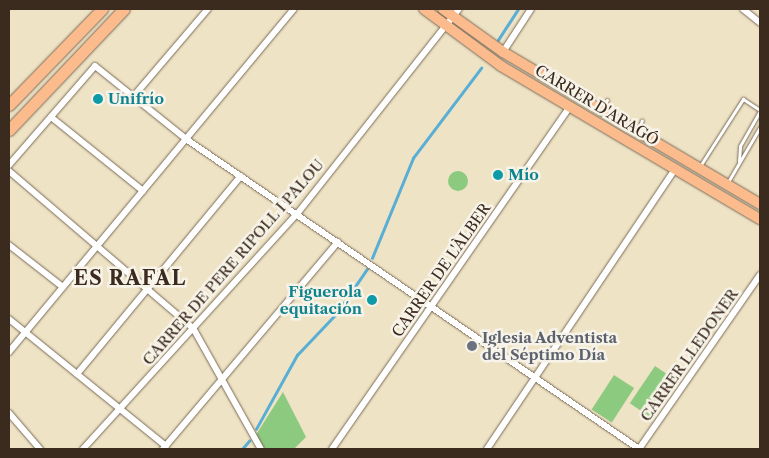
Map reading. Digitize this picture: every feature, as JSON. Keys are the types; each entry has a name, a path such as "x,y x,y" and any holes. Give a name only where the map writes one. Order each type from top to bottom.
{"highway":[{"path":"9,130 124,9"},
{"path":"116,18 133,9"},
{"path":"9,105 99,11"}],"main road":[{"name":"CARRER D'ARAGÓ","path":"424,9 446,26 570,106 760,219"},
{"name":"CARRER D'ARAGÓ","path":"443,9 456,13 503,52 760,204"},
{"path":"570,106 581,99"},
{"path":"675,154 675,169"}],"street":[{"path":"133,97 208,9"},
{"path":"9,352 294,9"},
{"path":"503,52 532,9"},
{"path":"743,9 760,22"},
{"name":"CARRER DE PERE RIPOLL I PALOU","path":"82,449 297,214 456,13"},
{"path":"9,165 95,66 186,139 639,449"},
{"name":"CARRER DE L'ÀLBER","path":"332,449 570,106"},
{"path":"51,117 143,191"},
{"path":"487,449 675,169"},
{"path":"9,171 98,244 193,328 260,449"},
{"path":"77,374 241,176"},
{"path":"9,319 164,447 223,381 338,242"},
{"path":"9,245 63,288"},
{"name":"CARRER LLEDONER","path":"639,449 760,275"},
{"path":"9,413 40,449"}],"lane":[{"path":"699,168 743,99 760,110 740,146 738,164"},
{"path":"600,110 606,100"},
{"path":"637,132 642,120"},
{"path":"727,184 760,127"}],"green space":[{"path":"458,171 465,174 468,181 465,188 458,191 451,188 448,181 451,174"},
{"path":"655,366 677,381 652,418 630,403"},
{"path":"614,375 634,388 612,422 592,409"},
{"path":"283,392 306,437 294,449 261,449 254,438"}],"waterway":[{"path":"498,40 518,9"},
{"path":"372,258 413,158 481,68"},
{"path":"256,429 297,355 337,313 367,269"},
{"path":"242,449 249,441"}],"place":[{"name":"Unifrío","path":"98,99"},
{"name":"Mío","path":"498,175"},
{"name":"Figuerola equitación","path":"372,300"},
{"name":"Iglesia Adventista del Séptimo Día","path":"472,346"}],"district":[{"name":"ES RAFAL","path":"130,278"}]}
